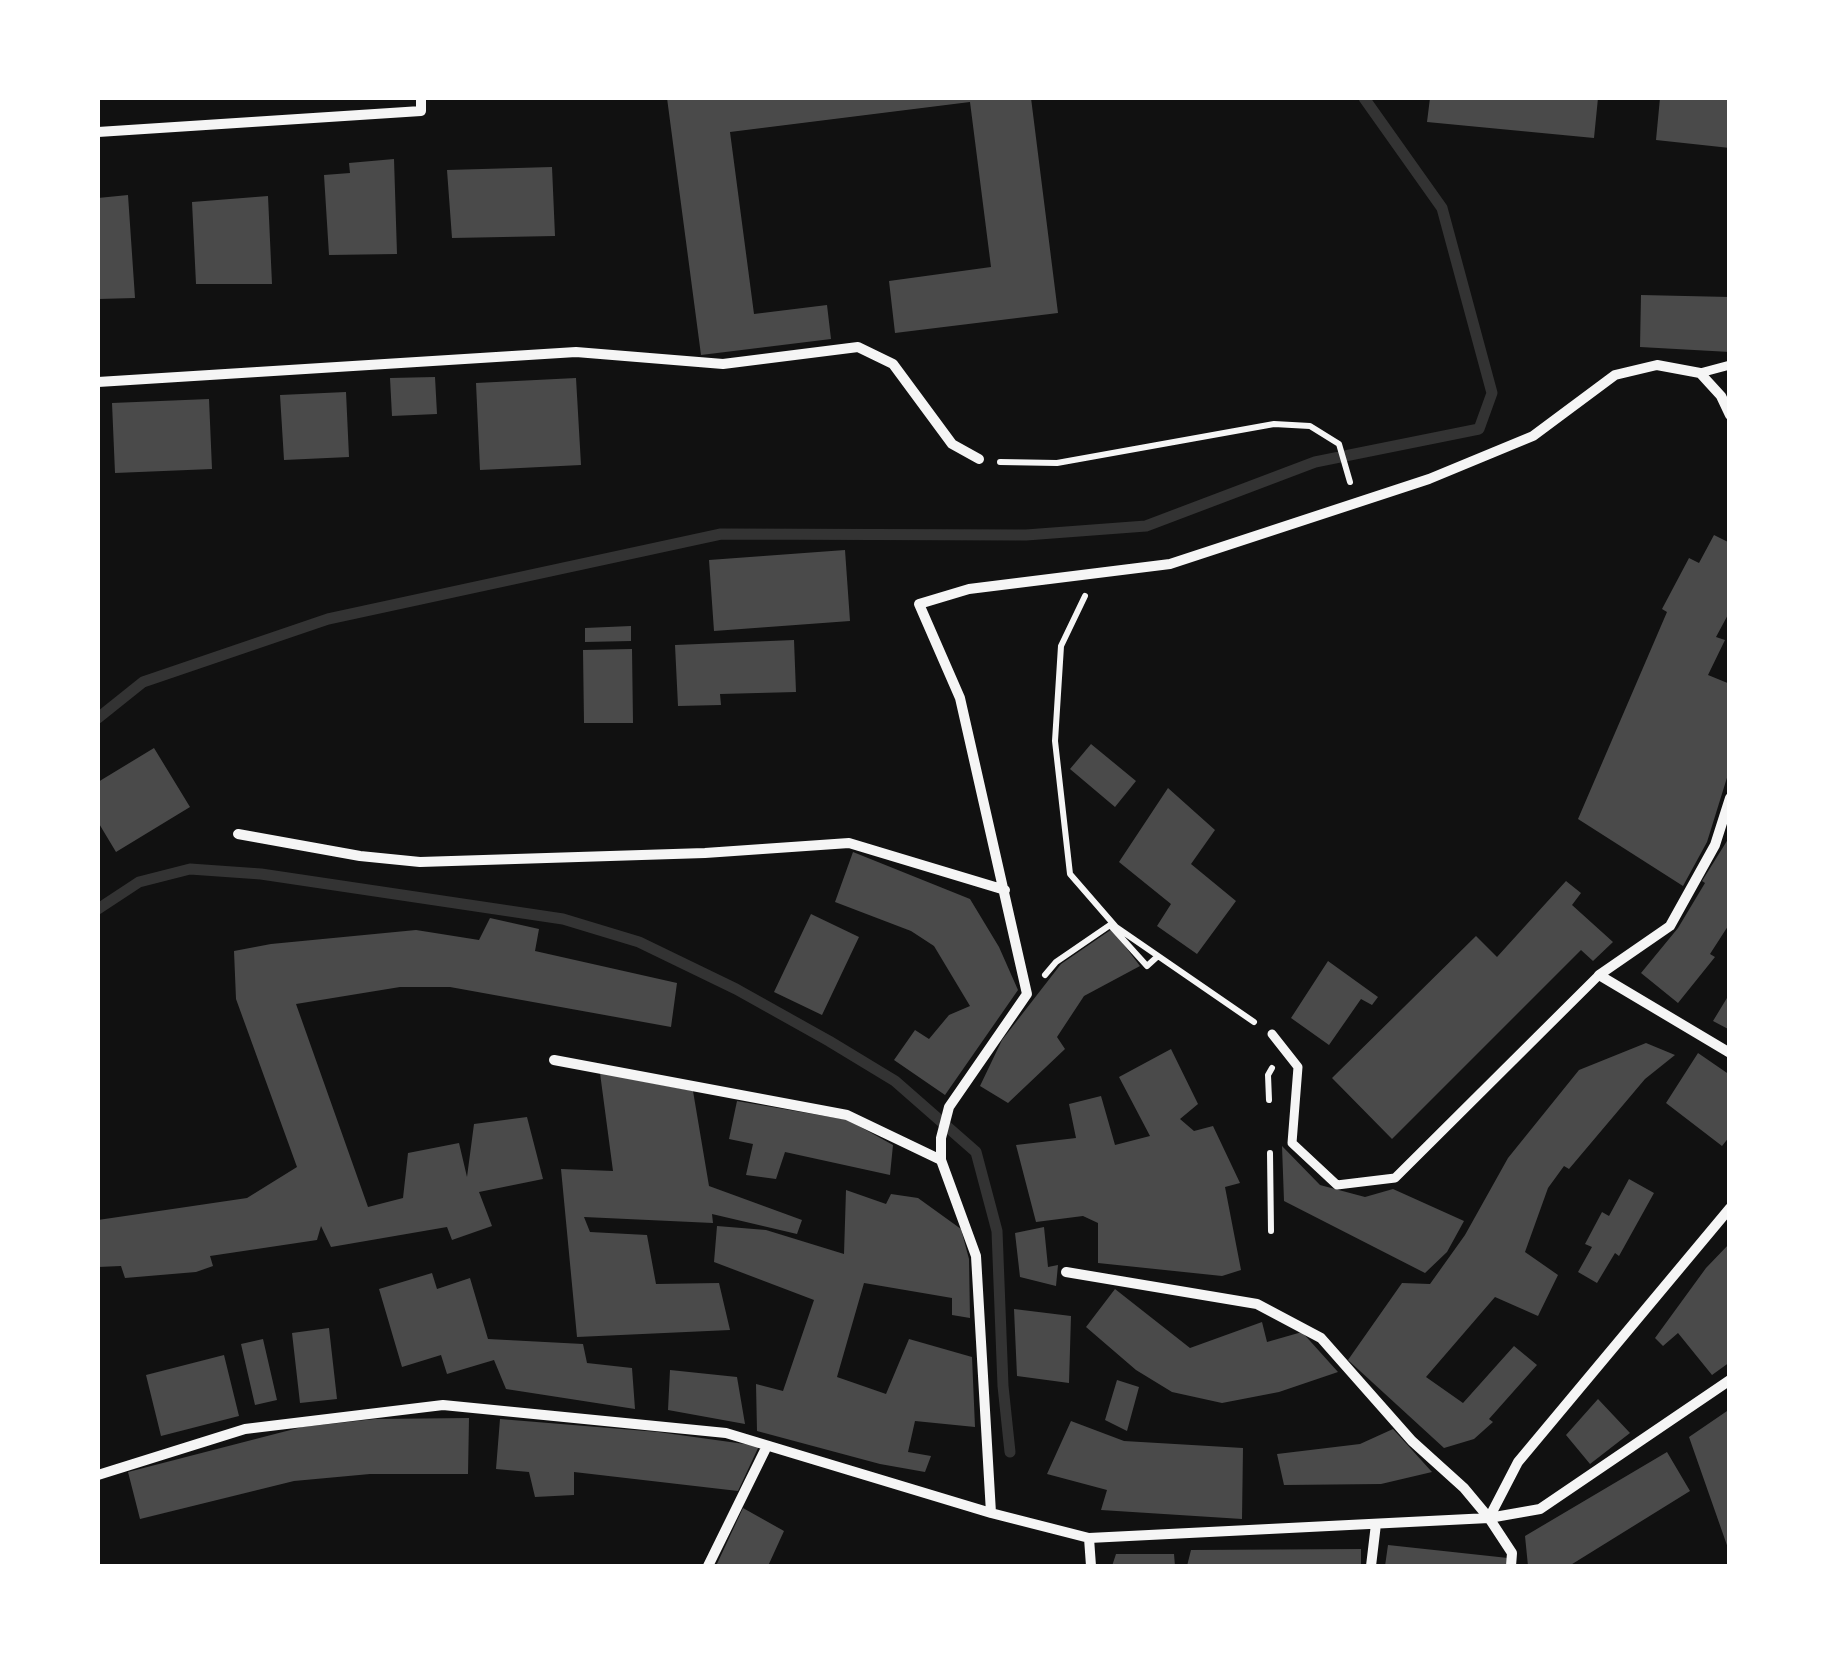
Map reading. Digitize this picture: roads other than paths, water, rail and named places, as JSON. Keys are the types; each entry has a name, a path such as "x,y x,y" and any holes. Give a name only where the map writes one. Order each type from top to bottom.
{"street":[{"path":"98,132 421,112 421,98"},
{"path":"98,382 576,352 722,364 858,348 893,364 952,444 979,459"},
{"path":"991,1513 976,1256 941,1160 941,1138 949,1107 1027,994 960,698 919,604 970,589 1170,564 1429,479 1533,436 1614,375 1657,365 1700,374 1730,365"},
{"path":"1700,374 1721,396 1730,415"},
{"path":"1272,1034 1298,1067 1292,1143 1337,1185 1396,1178 1599,975 1670,926 1714,845 1730,798"},
{"path":"238,834 360,856 420,862 705,854 849,843 1006,890"},
{"path":"1599,975 1730,1052"},
{"path":"554,1060 847,1116 941,1160"},
{"path":"1489,1518 1518,1462 1730,1208"},
{"path":"1066,1272 1257,1304 1322,1338 1412,1442 1464,1488 1489,1518 1512,1553 1511,1566"},
{"path":"98,1475 244,1429 443,1404 726,1433 991,1513 1089,1538 1489,1518 1540,1509 1730,1380"},
{"path":"708,1566 768,1446"},
{"path":"1372,1566 1376,1524"},
{"path":"1089,1538 1091,1566"}],"waterway":[{"path":"98,718 143,682 328,619 721,534 1026,535 1146,526 1315,462 1479,429 1492,393 1442,208 1364,98"},
{"path":"98,909 139,882 190,869 261,874 563,919 639,942 736,989 829,1041 895,1081 976,1152 997,1231 1003,1386 1010,1452"}]}
